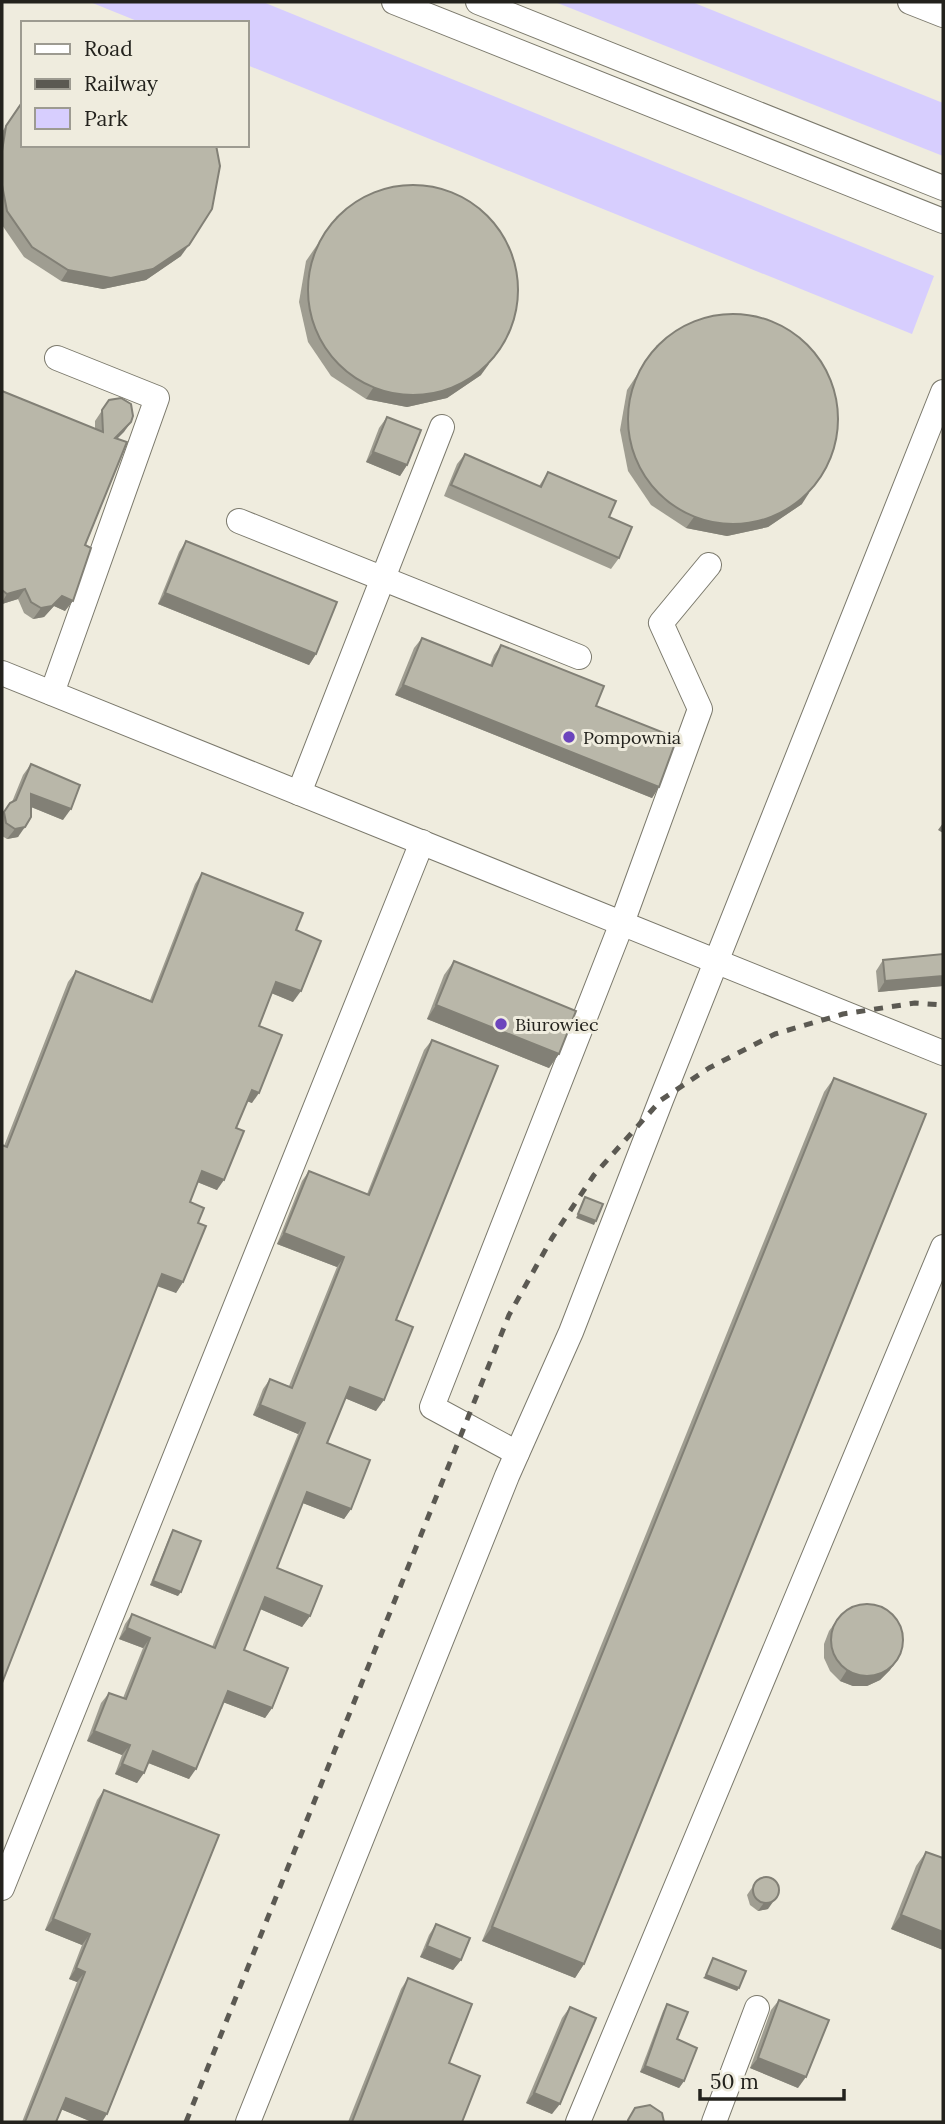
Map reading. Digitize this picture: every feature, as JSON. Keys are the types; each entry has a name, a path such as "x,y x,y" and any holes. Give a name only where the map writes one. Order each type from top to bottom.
{"lane":[{"path":"394,2 943,221"},
{"path":"478,2 943,188"},
{"path":"910,2 943,15"},
{"path":"52,693 157,398 57,358"},
{"path":"248,2122 517,1453 571,1332 943,392"},
{"path":"299,793 442,427"},
{"path":"239,521 579,657"},
{"path":"517,1453 432,1407 622,923 701,709 661,623 709,565"},
{"path":"2,673 943,1053"},
{"path":"2,1888 422,842"},
{"path":"578,2122 943,1247"},
{"path":"714,2122 757,2008"}],"green space":[{"path":"90,2 263,2 934,276 912,334 248,65 248,21 137,21"},
{"path":"555,2 692,2 943,103 943,156"}],"building":[{"path":"21,104 21,147 216,147 220,166 212,209 189,245 153,269 111,278 68,270 32,247 7,211 2,185 2,151 6,126"},
{"path":"413,185 453,193 487,216 510,250 518,290 510,330 487,364 453,387 413,395 373,387 339,364 316,330 308,290 316,250 339,216 373,193"},
{"path":"733,314 773,322 807,345 830,379 838,419 830,459 807,493 773,516 733,524 693,516 659,493 636,459 628,419 636,379 659,345 693,322"},
{"path":"2,391 103,432 102,410 109,400 121,398 131,404 131,422 115,438 127,442 85,545 91,548 73,601 62,596 52,606 41,608 31,602 25,589 7,594 2,590"},
{"path":"387,417 421,430 407,465 373,452"},
{"path":"465,454 541,487 548,472 616,501 609,517 632,527 619,558 451,485"},
{"path":"186,541 337,602 316,654 165,593"},
{"name":"Pompownia","path":"422,638 492,666 501,645 604,686 596,706 677,738 659,787 403,685"},
{"path":"31,764 80,785 71,809 31,794 31,817 25,827 15,829 6,823 4,812 10,803 16,800"},
{"path":"202,873 303,913 296,930 321,941 301,991 276,982 259,1026 282,1035 259,1093 252,1090 236,1128 244,1131 224,1180 202,1171 190,1202 204,1208 198,1223 206,1226 183,1282 162,1274 2,1683 2,1145 7,1147 76,971 152,1002"},
{"path":"943,954 943,976 885,981 883,960"},
{"name":"Biurowiec","path":"454,961 576,1011 559,1054 436,1005"},
{"path":"432,1040 498,1066 396,1320 413,1327 384,1400 350,1387 327,1443 370,1460 351,1509 307,1492 277,1568 322,1586 310,1616 265,1597 244,1650 288,1668 272,1708 228,1691 196,1769 153,1751 144,1773 122,1764 130,1745 94,1731 109,1693 126,1699 150,1638 127,1628 132,1614 215,1648 305,1423 260,1405 270,1379 292,1388 344,1257 284,1233 309,1171 369,1195"},
{"path":"834,1078 926,1114 584,1964 492,1927"},
{"path":"585,1197 603,1204 596,1221 578,1214"},
{"path":"173,1530 201,1541 181,1592 153,1581"},
{"path":"867,1604 887,1610 897,1620 903,1640 897,1660 887,1670 867,1676 847,1670 837,1660 831,1640 837,1620 847,1610"},
{"path":"104,1790 219,1835 107,2114 66,2098 56,2122 25,2122 85,1972 76,1968 90,1934 53,1919"},
{"path":"926,1852 943,1858 943,1932 901,1915"},
{"path":"766,1877 775,1881 779,1890 775,1899 766,1903 757,1899 753,1890 757,1881"},
{"path":"436,1924 470,1938 461,1960 427,1946"},
{"path":"713,1958 746,1971 739,1988 706,1975"},
{"path":"408,1978 472,2004 449,2063 480,2076 462,2122 352,2122"},
{"path":"779,2000 829,2020 806,2077 758,2058"},
{"path":"667,2004 688,2012 677,2039 697,2048 684,2081 645,2066"},
{"path":"570,2007 596,2018 560,2104 534,2093"},
{"path":"650,2105 662,2113 664,2122 628,2122 635,2108"}],"railway":[{"path":"186,2122 509,1315 552,1238 594,1175 661,1100 709,1068 775,1034 843,1014 915,1003 943,1005"}],"place":[{"name":"Pompownia","path":"569,737"},
{"name":"Biurowiec","path":"501,1024"}]}
